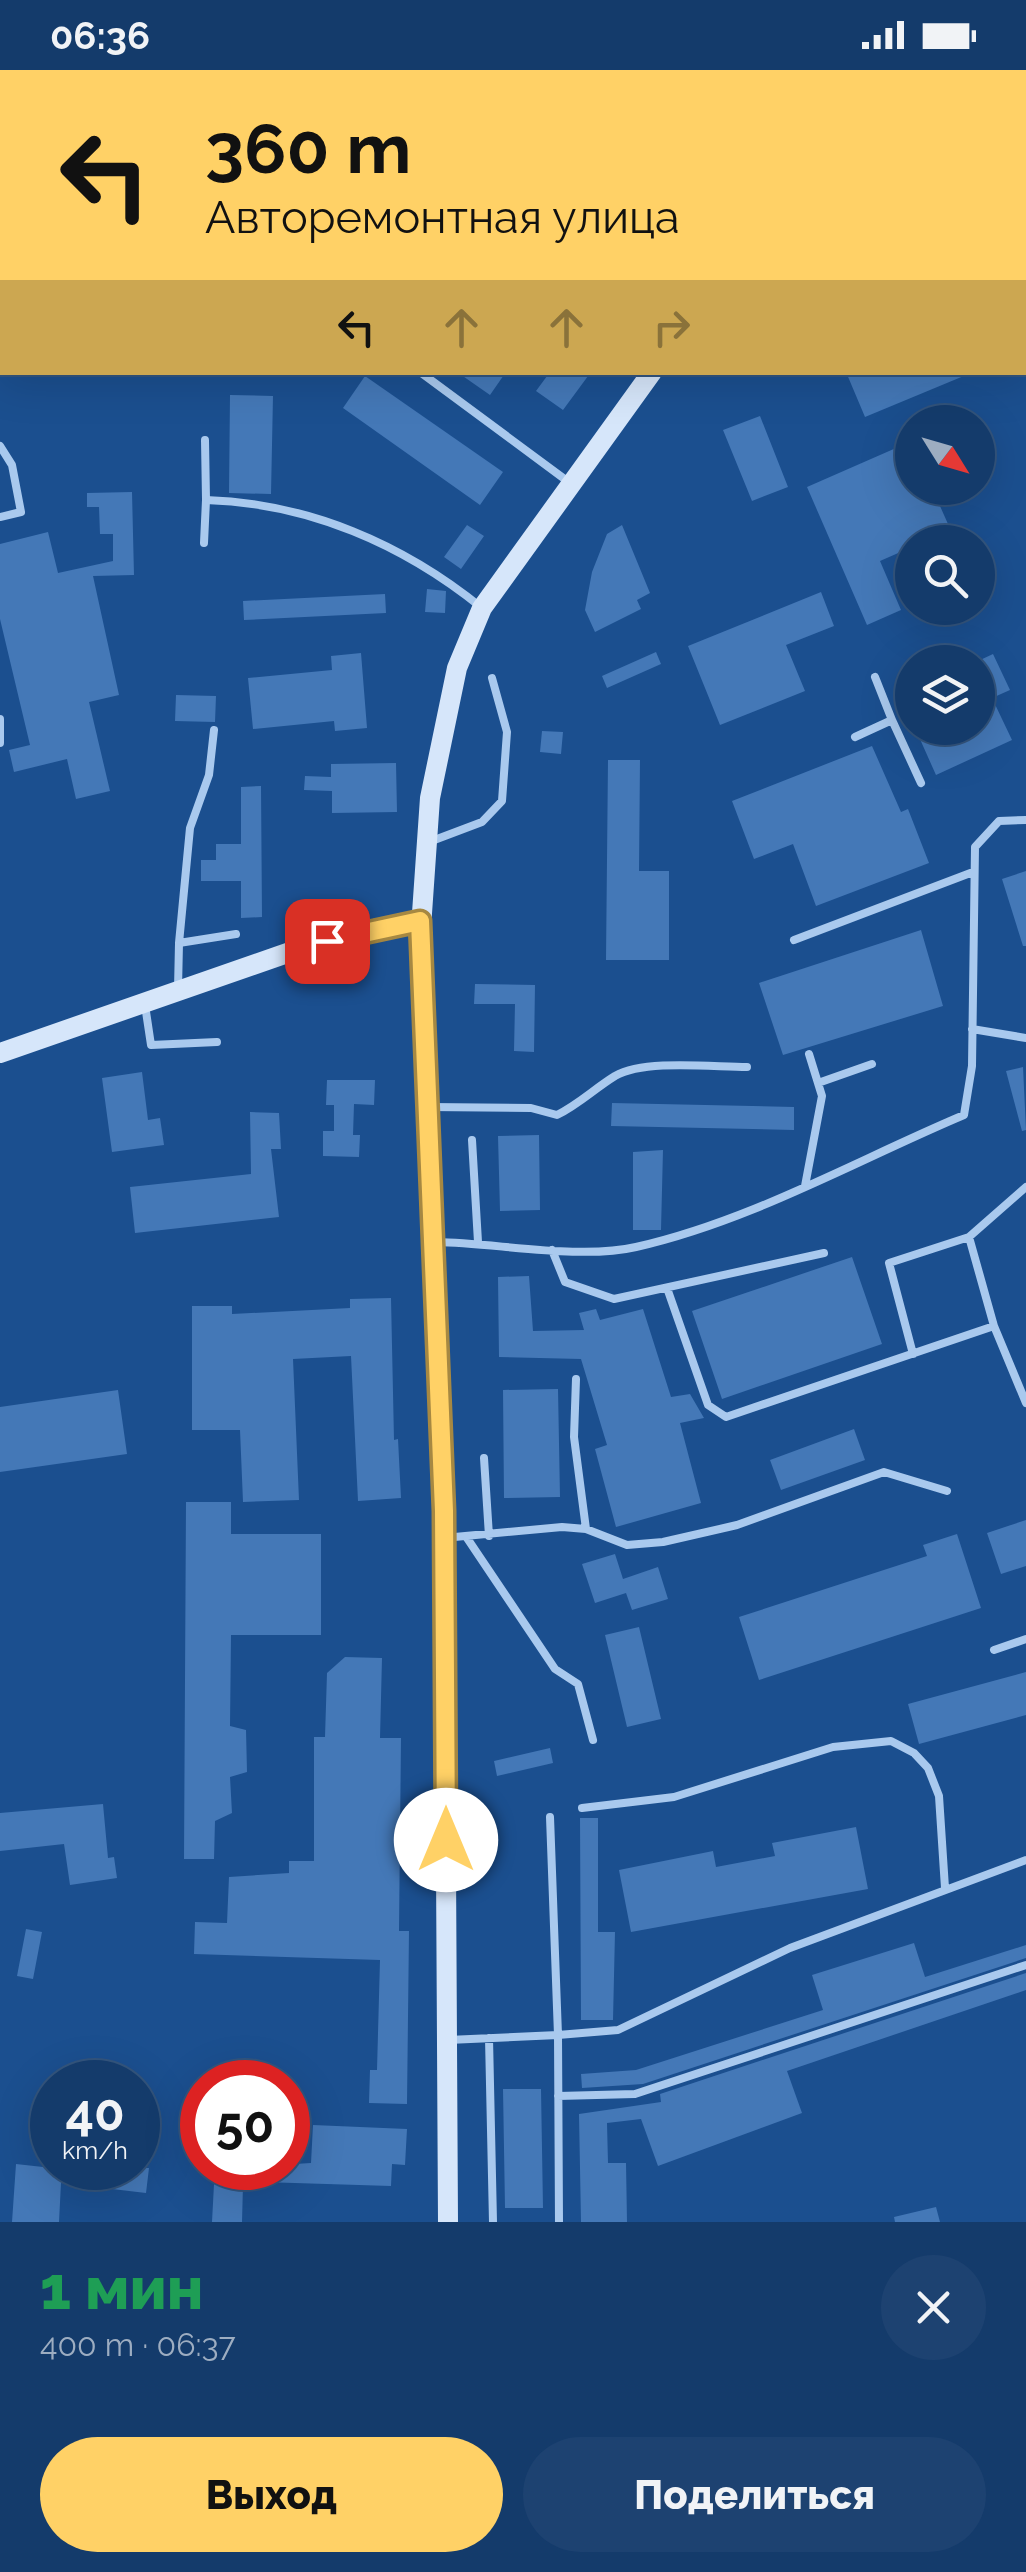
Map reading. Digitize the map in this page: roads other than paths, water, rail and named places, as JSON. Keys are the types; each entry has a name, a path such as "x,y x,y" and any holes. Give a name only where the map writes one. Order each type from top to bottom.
{"main road":[{"path":"448,2222 444,1538 420,921 425,844 437,748 457,668 482,608 650,375"},
{"path":"0,1053 145,1000 361,930 420,921"}],"lane":[{"path":"424,375 570,484"},
{"path":"204,543 205,440"},
{"path":"0,446 12,465 21,512 0,517"},
{"path":"206,500 240,501 347,527 413,560 482,608"},
{"path":"425,844 482,822 502,801 508,732 492,678"},
{"path":"875,678 921,783"},
{"path":"0,719 0,742"},
{"path":"855,736 892,720"},
{"path":"178,989 178,943 190,828 209,776 214,730"},
{"path":"432,1242 478,1242 552,1250 634,1248 774,1201 964,1116 972,1029 975,847 999,821 1026,820"},
{"path":"794,940 974,872"},
{"path":"178,943 236,934"},
{"path":"145,1000 151,1046 217,1042"},
{"path":"972,1029 1026,1038"},
{"path":"805,1186 822,1096 809,1054"},
{"path":"818,1084 872,1064"},
{"path":"428,1107 531,1108 557,1115 586,1101 617,1075 638,1068 747,1067"},
{"path":"472,1140 478,1242"},
{"path":"913,1354 888,1263 969,1238 1026,1187"},
{"path":"969,1238 994,1326 1026,1403"},
{"path":"552,1250 566,1282 614,1300 824,1253"},
{"path":"667,1288 708,1405 726,1417 994,1326"},
{"path":"576,1378 574,1437 586,1529"},
{"path":"484,1458 488,1536"},
{"path":"444,1538 586,1529 628,1545 664,1542 738,1525 884,1472 946,1491"},
{"path":"467,1538 555,1669 578,1684 594,1740"},
{"path":"994,1650 1026,1639"},
{"path":"582,1808 674,1797 832,1747 891,1741 914,1753 934,1782 939,1796 945,1888"},
{"path":"550,1816 558,2035 559,2222"},
{"path":"448,2040 618,2030 790,1948 1026,1860"},
{"path":"558,2096 634,2094 1026,1965"},
{"path":"489,2038 493,2222"}]}
